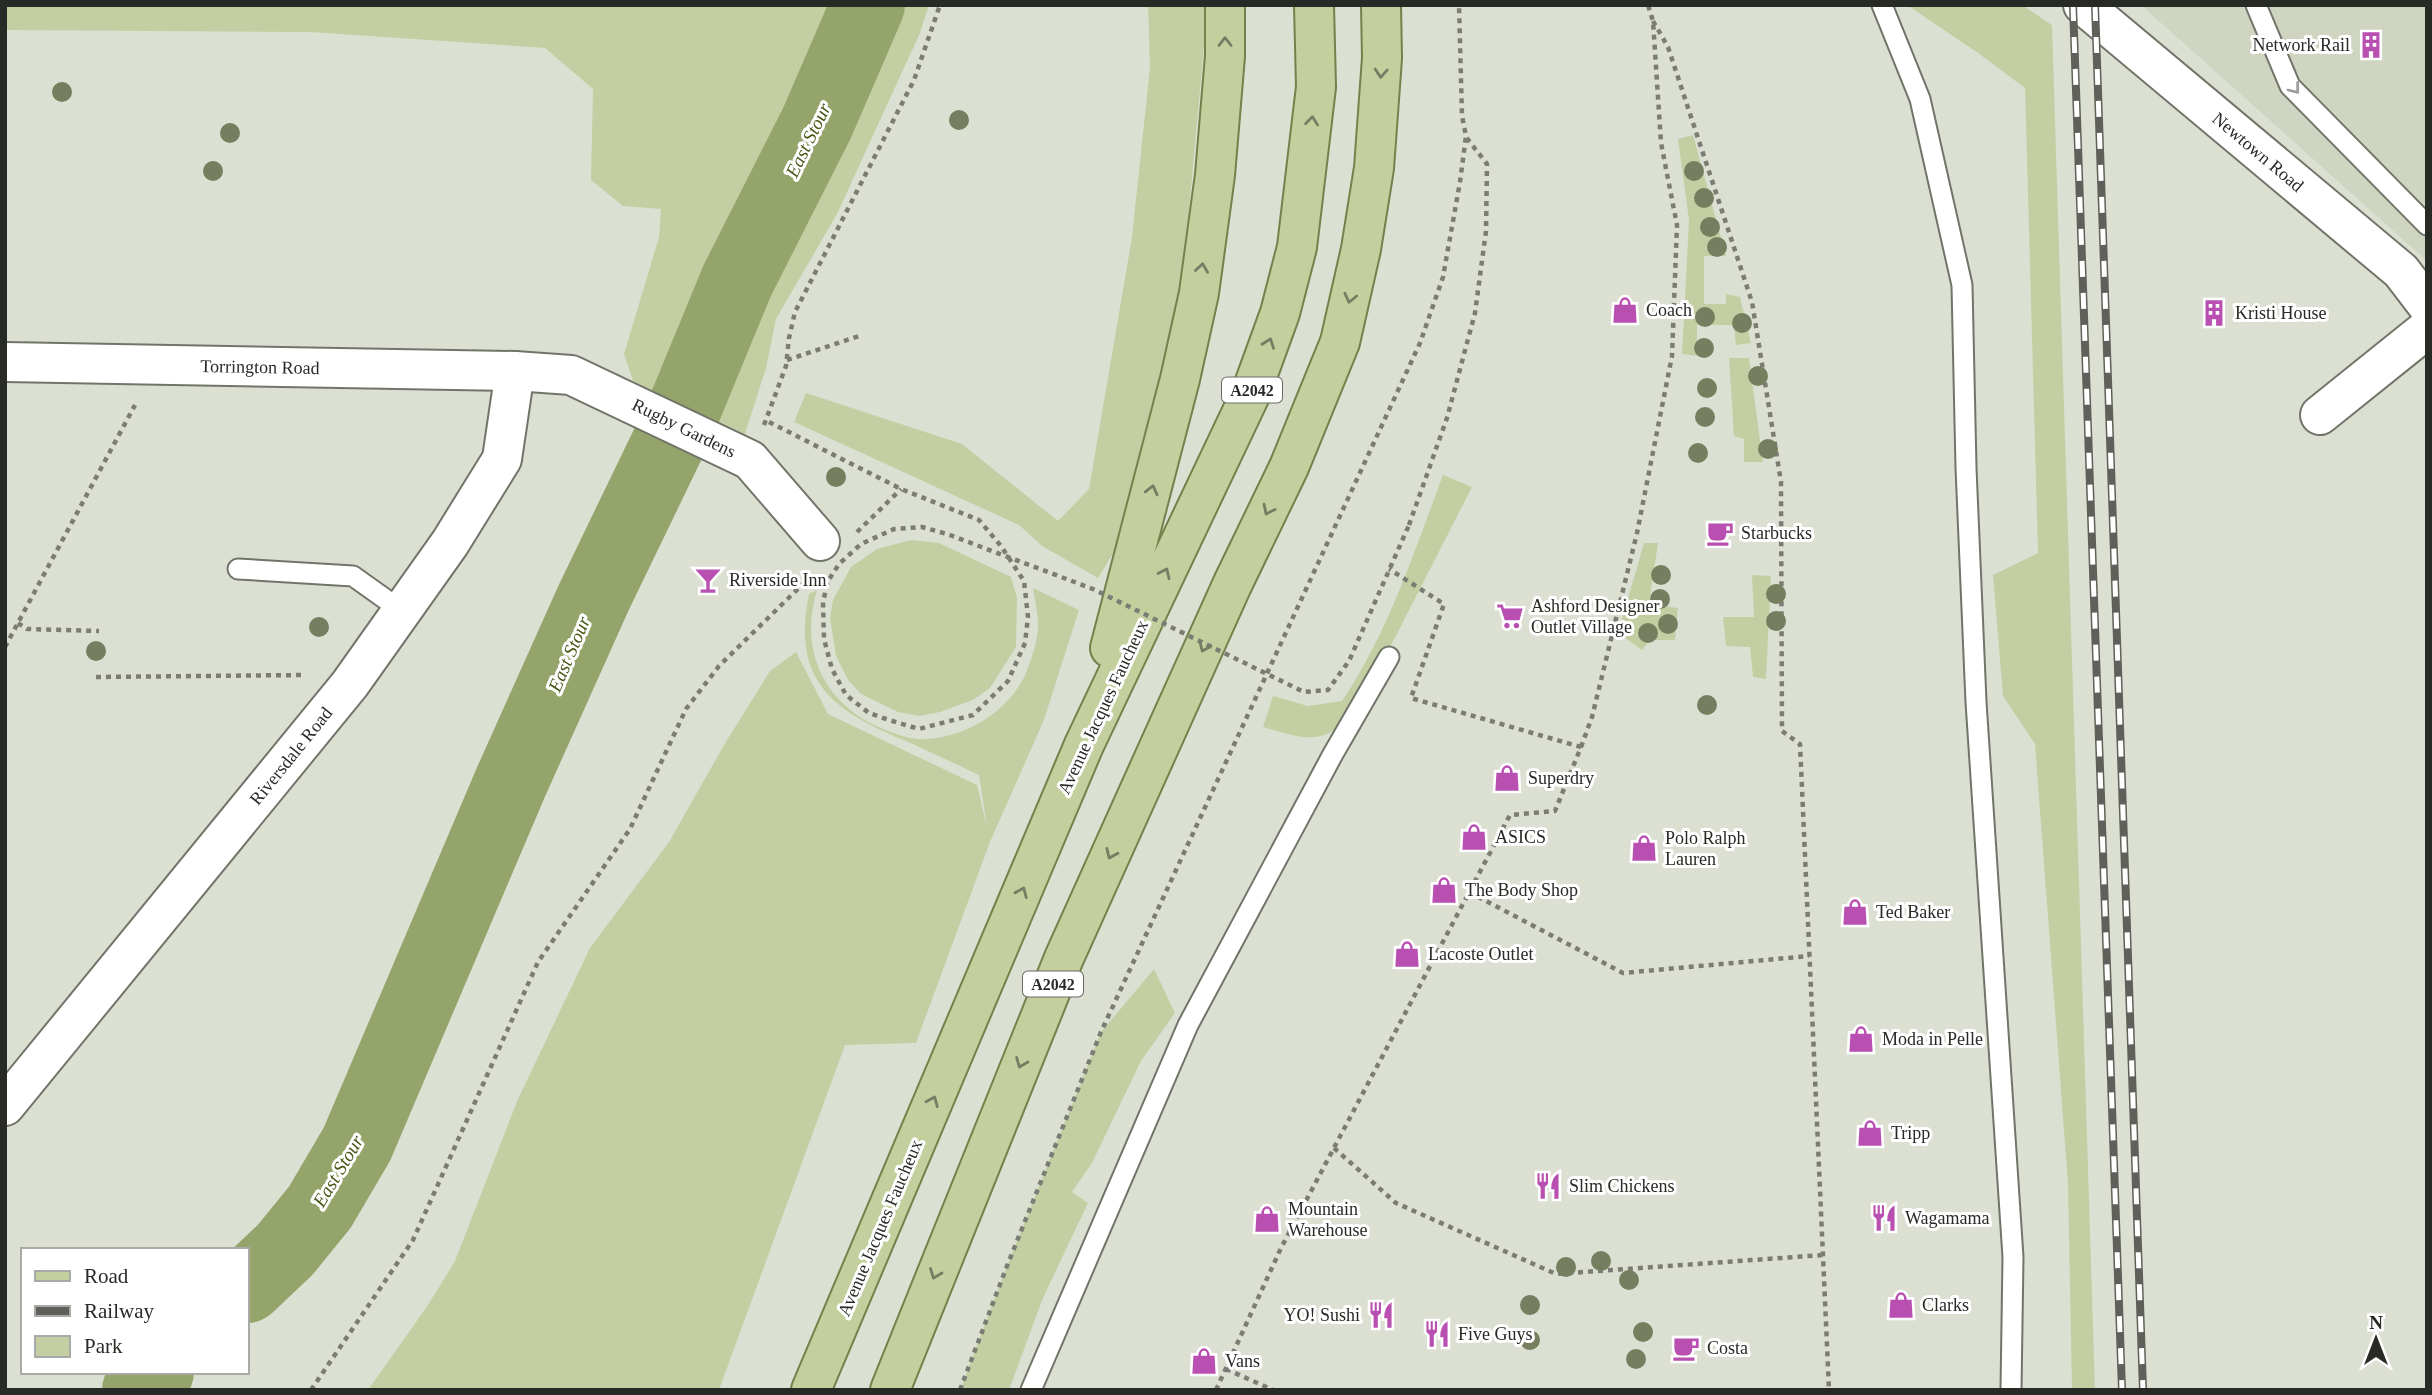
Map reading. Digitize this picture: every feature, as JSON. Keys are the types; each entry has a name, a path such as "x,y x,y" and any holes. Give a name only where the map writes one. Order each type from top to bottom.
{"main road":[{"path":"1084,745 1147,509 1199,293 1215,174 1225,56 1225,5"},
{"name":"Avenue Jacques Faucheux","path":"811,1390 1084,745 1251,393 1280,313 1297,247 1316,87 1314,5"},
{"name":"A2042","path":"890,1390 1064,958 1232,585 1289,467 1340,342 1361,249 1374,168 1382,58 1381,5"}],"street":[{"name":"Newtown Road","path":"2082,5 2401,271 2427,305"},
{"path":"2320,415 2427,329"},
{"name":"Torrington Road","path":"5,362 515,371"},
{"name":"Rugby Gardens","path":"515,371 571,375 750,460 831,548"},
{"name":"Riversdale Road","path":"5,1106 350,684 450,543 502,459 515,371"}],"lane":[{"path":"1882,5 1920,99 1962,285 1966,468 1976,702 2013,1256 2011,1390"},
{"path":"2256,5 2290,86 2427,225"},
{"path":"238,569 353,576 402,611"},
{"path":"1031,1390 1188,1025 1333,754 1389,657"}],"path":[{"path":"750,460 787,360 795,312 914,80 940,5"},
{"path":"960,1390 1101,1032 1420,344 1443,277 1466,136 1462,116 1459,5"},
{"path":"1648,5 1653,21 1668,47 1752,302 1781,482 1782,731 1800,744 1829,1390"},
{"path":"1216,1390 1281,1248 1510,815 1555,811 1592,716 1637,533 1672,356 1677,225 1661,143 1653,21"},
{"path":"766,420 901,489 979,520 1001,545 1024,581 1028,617 1025,643 1008,681 973,715 919,729 869,713 846,695 832,669 824,639 823,602 828,581 839,565 861,544 894,529 922,527 947,534 1093,589 1304,692 1328,690 1349,661 1409,525 1447,418 1475,313 1486,231 1487,164 1466,136"},
{"path":"787,360 862,335"},
{"path":"5,646 143,390 144,364"},
{"path":"312,1390 413,1240 538,962 629,829 686,709 719,666 831,548 901,489"},
{"path":"1389,569 1444,604 1411,698 1581,747"},
{"path":"18,623 27,629 99,631"},
{"path":"96,677 328,675 350,684"},
{"path":"1469,892 1623,973 1809,956"},
{"path":"1335,1148 1396,1203 1556,1274 1823,1255"},
{"path":"1226,1369 1273,1390"}],"shaded area":[{"path":"2141,5 2427,5 2427,261"}],"green space":[{"path":"5,5 929,5 920,33 837,214 776,319 766,368 743,440 633,381 624,354 659,237 661,209 623,206 591,180 593,89 545,48 310,32 5,30"},
{"path":"1148,5 1206,5 1207,14 1177,341 1121,541 1098,578 1042,546 1019,525 794,422 806,393 962,444 1058,521 1089,489 1132,237 1150,67"},
{"path":"1907,5 2022,5 2052,25 2095,1390 2072,1390 2068,1184 2035,744 2003,696 1993,575 2038,553 2025,88"},
{"path":"1693,135 1726,256 1704,256 1704,304 1726,304 1726,294 1740,297 1751,343 1736,345 1734,325 1697,325 1697,356 1682,354 1689,220 1678,139"},
{"path":"1729,358 1749,358 1763,462 1744,462 1744,439 1734,436"},
{"path":"1443,475 1472,487 1355,716 1321,736 1301,737 1263,727 1273,696 1308,706 1342,701 1387,620"},
{"path":"911,540 939,543 1011,577 1017,598 1016,647 990,688 973,700 940,712 919,716 898,712 861,694 848,680 836,656 830,618 833,600 851,567 877,549"},
{"path":"1644,543 1658,543 1649,604 1678,608 1675,640 1650,640 1642,650 1618,633"},
{"path":"1752,575 1771,576 1766,679 1753,677 1750,647 1726,646 1723,617 1754,617"},
{"path":"1033,588 1079,610 1044,720 990,842 916,1043 845,1045 719,1390 368,1390 428,1305 455,1261 518,1099 590,948 669,842 770,671 796,652 828,714 977,785 987,827 979,775 858,718 823,689 813,671 806,649 805,624 809,594 817,590 811,635 822,676 833,693 866,721 901,736 924,739 952,735 978,724 1001,707 1019,686 1030,662 1037,634 1038,616"},
{"path":"1154,969 1175,1013 1141,1061 1092,1163 1072,1192 1088,1203 1043,1298 1009,1390 960,1390 1101,1032"}],"waterway":[{"name":"East Stour","path":"248,1285 285,1250 320,1207 357,1144 511,782 594,597 681,417 737,281 817,123 868,5"},
{"name":"East Stour","path":"139,1390 155,1374"}],"railway":[{"path":"2073,5 2122,1390"},
{"path":"2095,5 2143,1390"}],"place":[{"name":"Network Rail","path":"2371,45"},
{"name":"Coach","path":"1625,310"},
{"name":"Kristi House","path":"2214,313"},
{"name":"Starbucks","path":"1720,533"},
{"name":"Riverside Inn","path":"708,580"},
{"name":"Ashford Designer Outlet Village","path":"1510,616"},
{"name":"Superdry","path":"1507,778"},
{"name":"ASICS","path":"1474,837"},
{"name":"Polo Ralph Lauren","path":"1644,848"},
{"name":"The Body Shop","path":"1444,890"},
{"name":"Ted Baker","path":"1855,912"},
{"name":"Lacoste Outlet","path":"1407,954"},
{"name":"Moda in Pelle","path":"1861,1039"},
{"name":"Tripp","path":"1870,1133"},
{"name":"Slim Chickens","path":"1548,1186"},
{"name":"Wagamama","path":"1884,1218"},
{"name":"Mountain Warehouse","path":"1267,1219"},
{"name":"Clarks","path":"1901,1305"},
{"name":"YO! Sushi","path":"1381,1315"},
{"name":"Five Guys","path":"1437,1334"},
{"name":"Costa","path":"1686,1348"},
{"name":"Vans","path":"1204,1361"}]}
